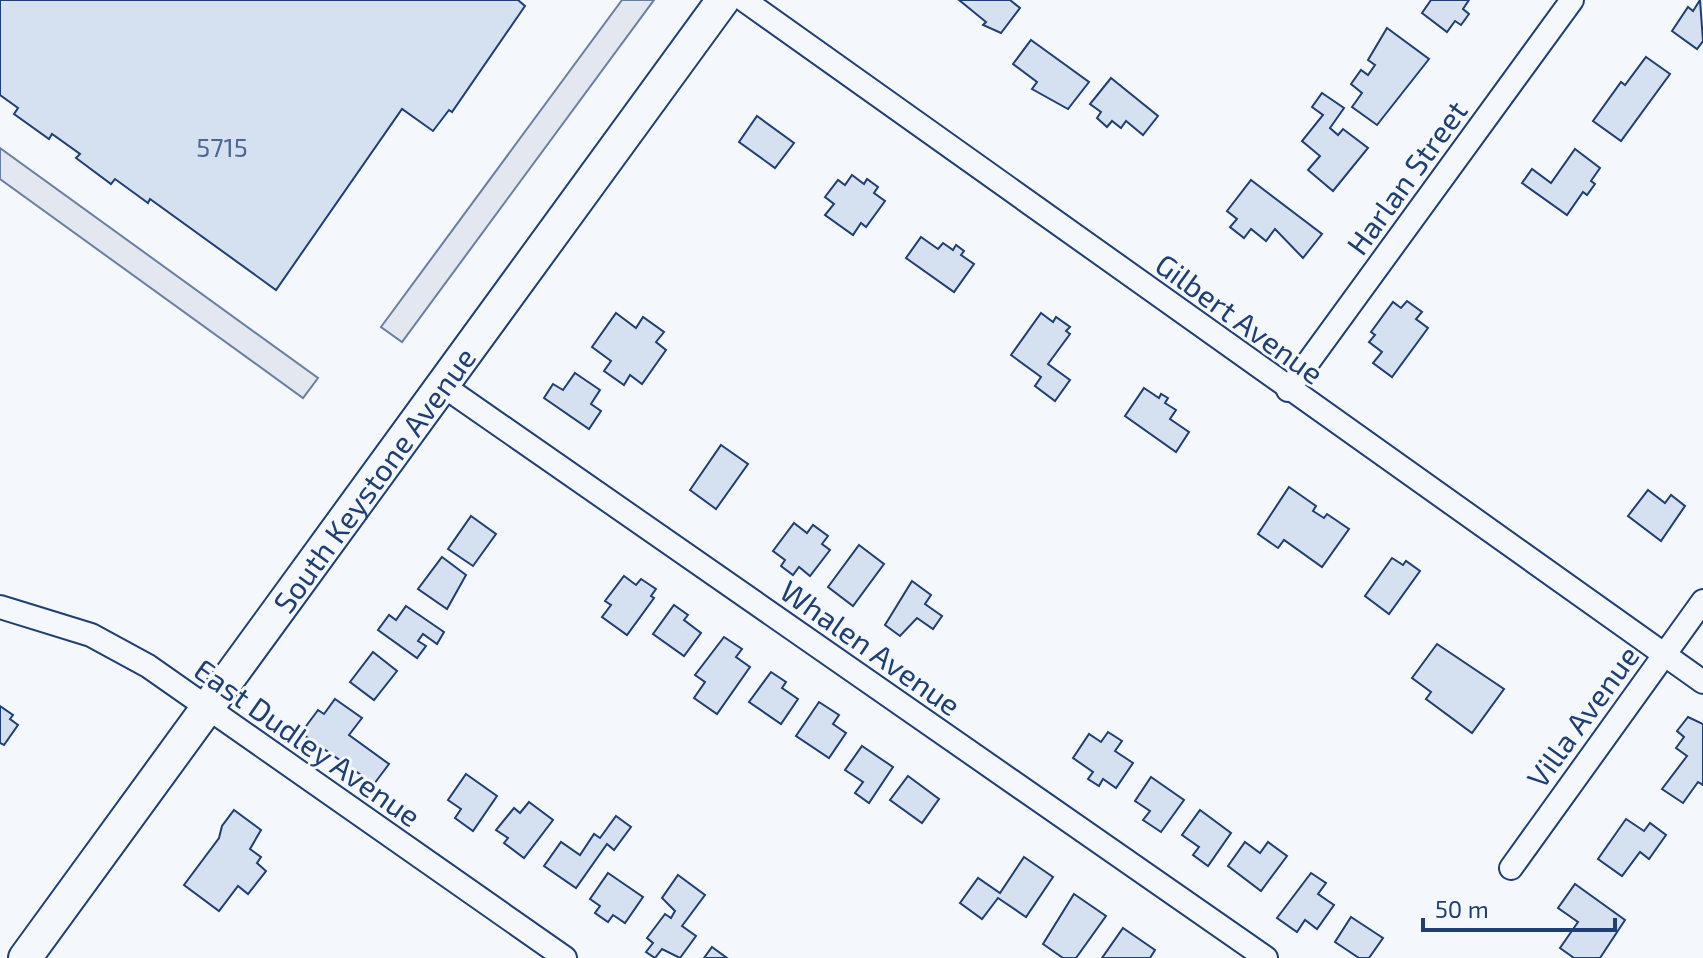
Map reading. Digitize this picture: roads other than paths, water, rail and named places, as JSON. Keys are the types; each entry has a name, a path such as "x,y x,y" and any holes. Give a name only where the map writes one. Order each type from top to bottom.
{"main road":[{"name":"South Keystone Avenue","path":"25,958 723,0"}],"street":[{"name":"Gilbert Avenue","path":"744,0 1288,390 1703,682"},
{"name":"Harlan Street","path":"1288,390 1572,0"},
{"name":"Whalen Avenue","path":"442,385 1266,958"},
{"name":"Villa Avenue","path":"1511,868 1703,601"},
{"name":"East Dudley Avenue","path":"0,607 91,635 119,649 565,958"}]}
